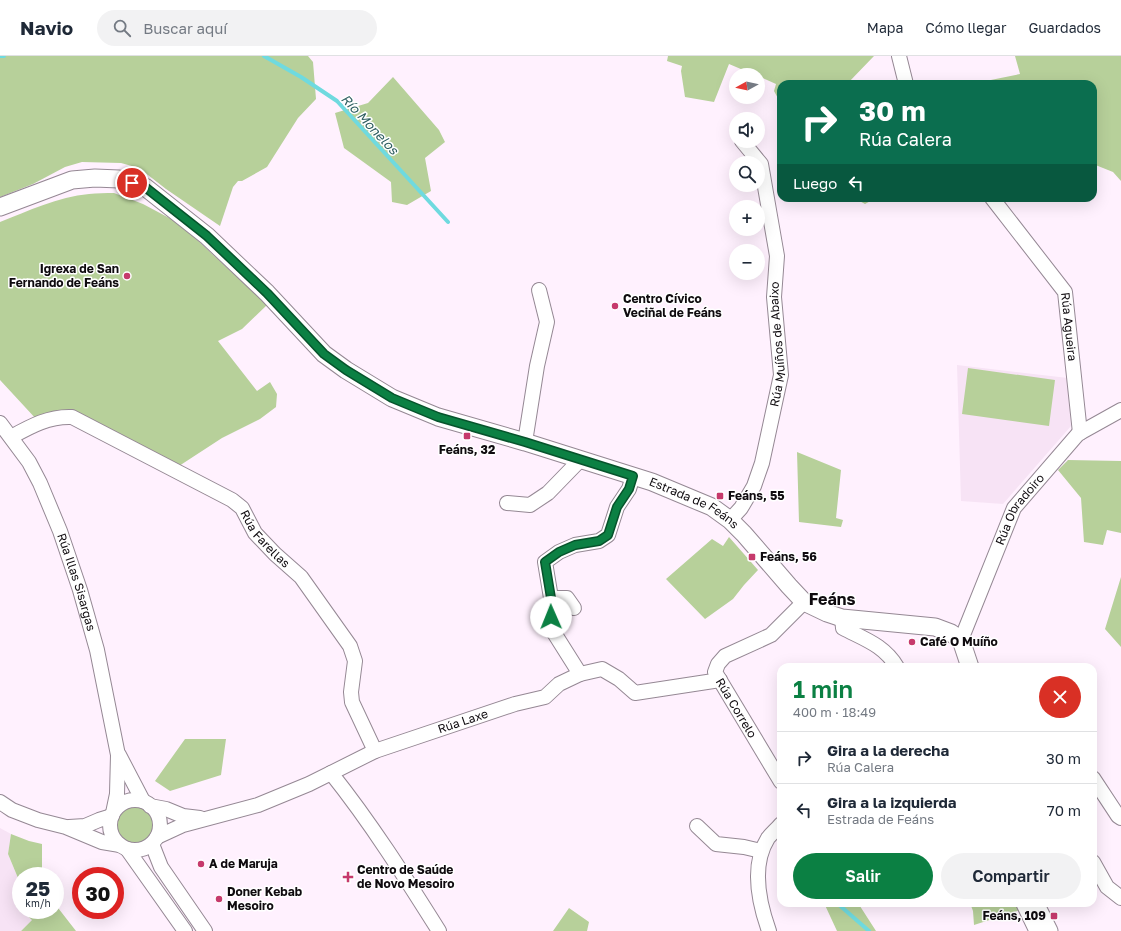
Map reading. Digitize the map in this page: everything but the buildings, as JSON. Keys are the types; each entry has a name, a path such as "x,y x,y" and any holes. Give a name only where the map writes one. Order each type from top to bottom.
{"street":[{"path":"899,56 905,80"},
{"name":"Rúa Muíños de Abaixo","path":"730,520 741,508 754,486 762,463 781,374 774,297 777,256 761,164 748,148"},
{"name":"Estrada de Feáns","path":"0,207 72,180 95,178 119,179 145,187 207,236 267,293 324,354 346,370 392,398 438,417 581,459 652,482 712,507 730,520 744,534 804,602 827,613 842,618 935,627 950,633 961,640"},
{"name":"Rúa Agueira","path":"995,202 1065,292 1080,433"},
{"path":"525,442 537,366 547,322 539,290"},
{"name":"Rúa Obradoiro","path":"961,640 1014,508 1078,434 1121,410"},
{"name":"Rúa Farellas","path":"11,437 47,420 61,416 72,417 232,500 242,508 255,533 275,554 301,577 350,646 355,661 351,692 352,702 375,751"},
{"name":"Rúa Illas Sisargas","path":"0,423 28,462 40,483 60,532 97,650 118,755 117,794 113,815"},
{"path":"507,503 530,505 548,493 581,459"},
{"path":"580,674 552,628 551,598 545,562 559,552 575,545 599,541 608,535 617,507 629,489 633,476"},
{"path":"551,598 567,598 574,608"},
{"name":"Rúa Correlo","path":"777,775 715,672 718,664 725,656 771,635 804,602"},
{"path":"842,618 843,628 877,644 892,658 895,663"},
{"path":"961,640 969,663"},
{"name":"Rúa Laxe","path":"154,840 182,825 258,805 309,784 375,751 515,704 545,697 560,684 580,674 602,669 619,679 635,693 720,680"},
{"name":"Rúa Illas Sisargas","path":"118,755 146,803"},
{"path":"331,773 392,856 439,931"},
{"path":"1097,784 1118,816 1121,818"},
{"path":"0,802 12,810 66,827 102,842 124,847 136,850 144,848 154,840 160,829 156,812 146,803 134,800 126,802 118,807 113,815 111,830 114,838 124,847 186,931"},
{"name":"Rúa Laxe","path":"146,803 183,816 204,818"},
{"path":"66,827 85,826 113,815"},
{"path":"697,826 716,844 744,847 761,851"},
{"path":"769,931 764,917 758,885 758,868 761,851 769,837 777,828"},
{"path":"154,840 162,867 205,931"},
{"path":"1097,869 1107,887 1121,898"},
{"path":"1025,907 1034,928 1040,931"},
{"path":"1037,907 1049,931"}],"shaded area":[{"path":"957,365 1068,378 1071,426 1003,504 961,501"},
{"path":"0,828 11,834 8,854 13,867 12,867 12,919 32,920 21,931 0,931"}],"green space":[{"path":"0,56 308,56 313,62 316,99 298,118 267,167 242,181 238,181 233,187 220,226 166,189 139,168 121,163 82,162 65,167 33,184 0,197"},
{"path":"668,56 874,56 851,80 777,80 777,97 774,91 776,84 765,79 765,68 738,68 729,64 714,102 685,97 681,71 682,66 667,61"},
{"path":"1015,56 1121,56 1121,181 1113,172 1097,166 1097,80 991,80 1020,74"},
{"path":"393,77 439,130 445,142 425,158 431,191 407,205 392,202 391,182 344,148 335,113 368,103"},
{"path":"114,193 143,204 173,220 193,236 267,305 242,329 218,341 257,391 270,382 277,394 276,407 260,419 222,438 179,466 73,413 37,420 0,380 0,222 43,205 66,198 92,194"},
{"path":"968,368 1055,380 1049,426 962,414"},
{"path":"797,452 841,470 836,518 843,520 841,527 799,522"},
{"path":"1068,460 1121,461 1121,533 1107,530 1103,545 1084,542 1081,498 1058,470"},
{"path":"729,537 758,570 733,599 705,619 666,579 712,539 723,546"},
{"path":"1121,577 1121,647 1105,629"},
{"path":"185,739 226,739 221,775 170,791 155,781"},
{"path":"139,807 148,812 152,818 152,832 148,838 139,843 131,843 122,838 118,832 117,821 122,812 128,808"},
{"path":"11,834 42,844 42,867 13,867 8,854"},
{"path":"826,907 861,907 876,931 837,931"},
{"path":"972,907 1019,907 1020,910 974,925"},
{"path":"569,908 589,922 587,931 553,931"},
{"path":"64,916 76,931 21,931 32,920 31,919 64,919"}],"waterway":[{"name":"Río Monelos","path":"264,56 301,77 337,101 448,222"},
{"name":"Río Monelos","path":"842,907 869,931"}],"place":[{"name":"Igrexa de San Fernando de Feáns","path":"127,276"},
{"name":"Centro Cívico Veciñal de Feáns","path":"615,306"},
{"name":"Feáns, 32","path":"467,436"},
{"name":"Feáns, 55","path":"720,496"},
{"name":"Feáns, 56","path":"752,557"},
{"name":"Café O Muíño","path":"912,642"},
{"name":"A de Maruja","path":"201,864"},
{"name":"Centro de Saúde de Novo Mesoiro","path":"348,877"},
{"name":"Doner Kebab Mesoiro","path":"219,899"},
{"name":"Feáns, 109","path":"1054,916"}],"district":[{"name":"Feáns","path":"832,599"}],"route":[{"path":"132,183 145,187 207,236 267,293 324,354 346,370 392,398 438,417 525,442 633,476 629,489 617,507 608,535 599,541 575,545 559,552 545,562 551,598 551,617"}]}
